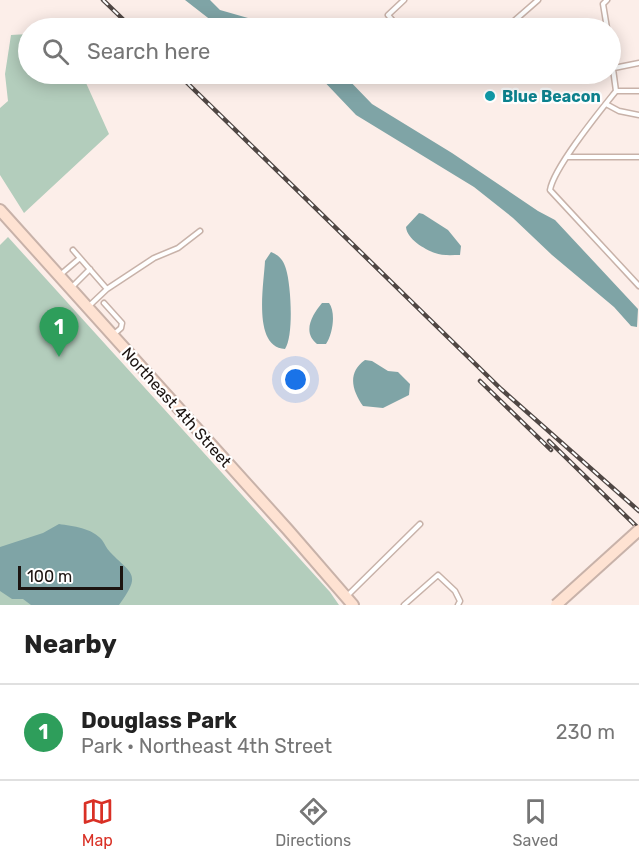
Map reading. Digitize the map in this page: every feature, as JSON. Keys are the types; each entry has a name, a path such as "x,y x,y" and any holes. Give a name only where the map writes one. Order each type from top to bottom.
{"street":[{"name":"Northeast 4th Street","path":"0,210 350,601"},
{"path":"556,605 639,530"}],"lane":[{"path":"391,18 388,15 404,0"},
{"path":"517,18 538,0"},
{"path":"605,18 603,4 607,0"},
{"path":"621,67 639,63"},
{"path":"615,84 616,91 551,182 550,190 639,286"},
{"path":"616,91 639,91"},
{"path":"606,104 619,111 639,115"},
{"path":"568,157 639,158"},
{"path":"87,307 107,289 154,258 178,248 200,231"},
{"path":"73,250 107,289"},
{"path":"59,276 80,258"},
{"path":"70,288 90,269"},
{"path":"104,303 122,323 121,328 113,335"},
{"path":"350,601 420,524"},
{"path":"404,605 438,575 455,591 460,601 458,605"}],"green space":[{"path":"11,35 18,35 18,84 86,84 109,134 24,213 0,175 0,108 8,101 5,74"},
{"path":"8,237 330,592 339,605 0,605 0,245"}],"water":[{"path":"185,0 210,0 220,10 248,18 208,18"},
{"path":"327,84 353,84 372,104 555,220 638,309 637,327 631,326 614,307 552,255 513,218 474,187 356,115"},
{"path":"419,213 448,230 461,246 460,255 438,254 426,249 409,236 406,227"},
{"path":"271,252 284,263 288,276 291,322 285,349 275,346 268,338 262,313 265,261"},
{"path":"322,303 329,303 333,323 326,344 317,344 312,339 309,329 312,318"},
{"path":"365,360 372,361 388,371 398,372 410,384 409,395 383,408 363,406 356,394 353,382 356,370"},
{"path":"59,524 82,528 98,536 129,570 132,580 119,605 31,605 23,599 12,599 0,591 0,547 43,533"}],"railway":[{"path":"103,0 122,18"},
{"path":"188,84 501,389 639,511"},
{"path":"480,381 551,450"},
{"path":"549,441 639,529"}],"place":[{"name":"Blue Beacon","path":"490,96"},
{"name":"Douglass Park","path":"59,357"}]}
